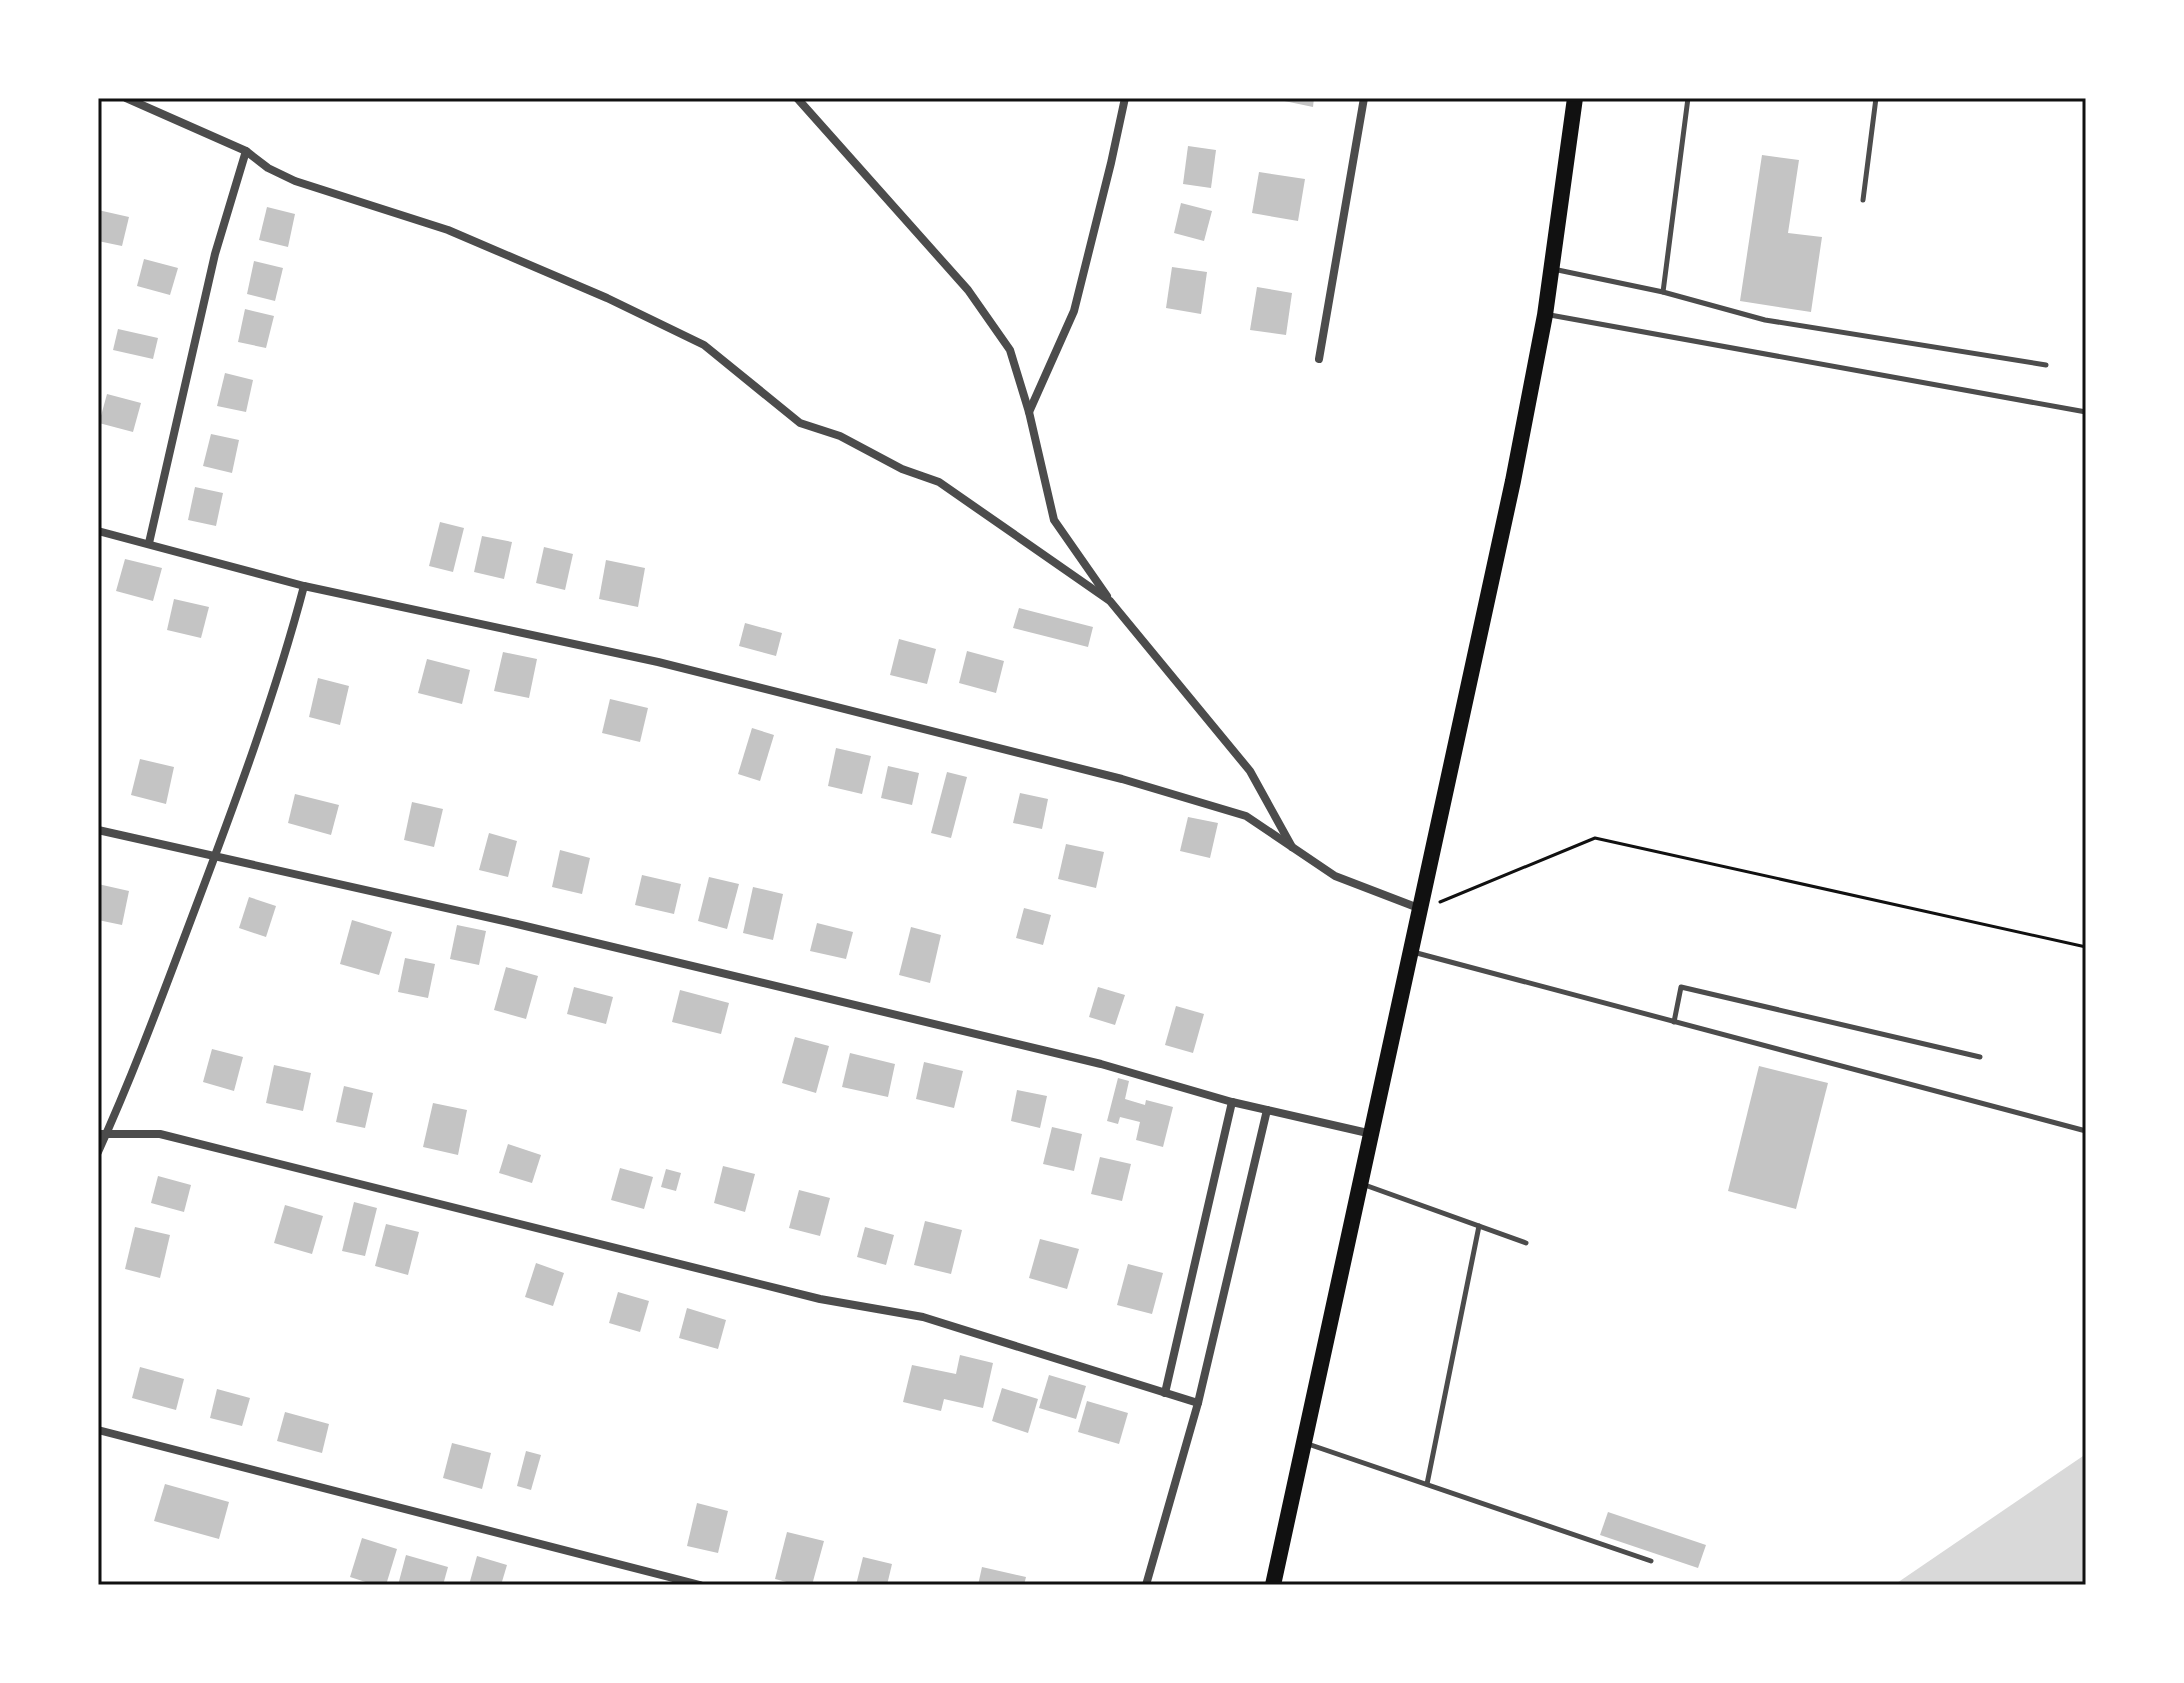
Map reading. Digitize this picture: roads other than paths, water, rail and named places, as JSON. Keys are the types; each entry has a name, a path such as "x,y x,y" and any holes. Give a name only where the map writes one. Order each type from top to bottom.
{"highway":[{"path":"1273,1585 1513,481 1545,315 1575,98"}],"street":[{"path":"126,98 246,151 268,168 295,181 448,230 607,298 704,345 800,423 840,436 902,469 939,482 1110,601"},
{"path":"797,98 968,290 1010,350 1029,412 1054,520 1110,601 1250,771 1292,847"},
{"path":"1029,412 1074,311 1125,98"},
{"path":"1319,359 1364,98"},
{"path":"149,543 215,254 246,151"},
{"path":"98,531 304,586 658,662 1122,779 1246,816 1335,876 1421,909"},
{"path":"98,1152 102,1134 215,856 285,658 304,586"},
{"path":"98,830 517,924 1070,1056 1232,1102 1372,1134"},
{"path":"1165,1393 1232,1102"},
{"path":"1146,1585 1198,1403 1267,1110"},
{"path":"102,1134 160,1134 820,1299 923,1317 1198,1403"},
{"path":"98,1430 700,1585"}],"lane":[{"path":"1663,292 1688,98"},
{"path":"1863,200 1876,98"},
{"path":"1552,268 1663,292 1765,320 2046,365"},
{"path":"1545,315 2086,412"},
{"path":"1412,952 2086,1131"},
{"path":"1674,1022 1681,987 1980,1057"},
{"path":"1361,1183 1526,1243"},
{"path":"1427,1484 1479,1226"},
{"path":"1303,1442 1651,1561"}]}
